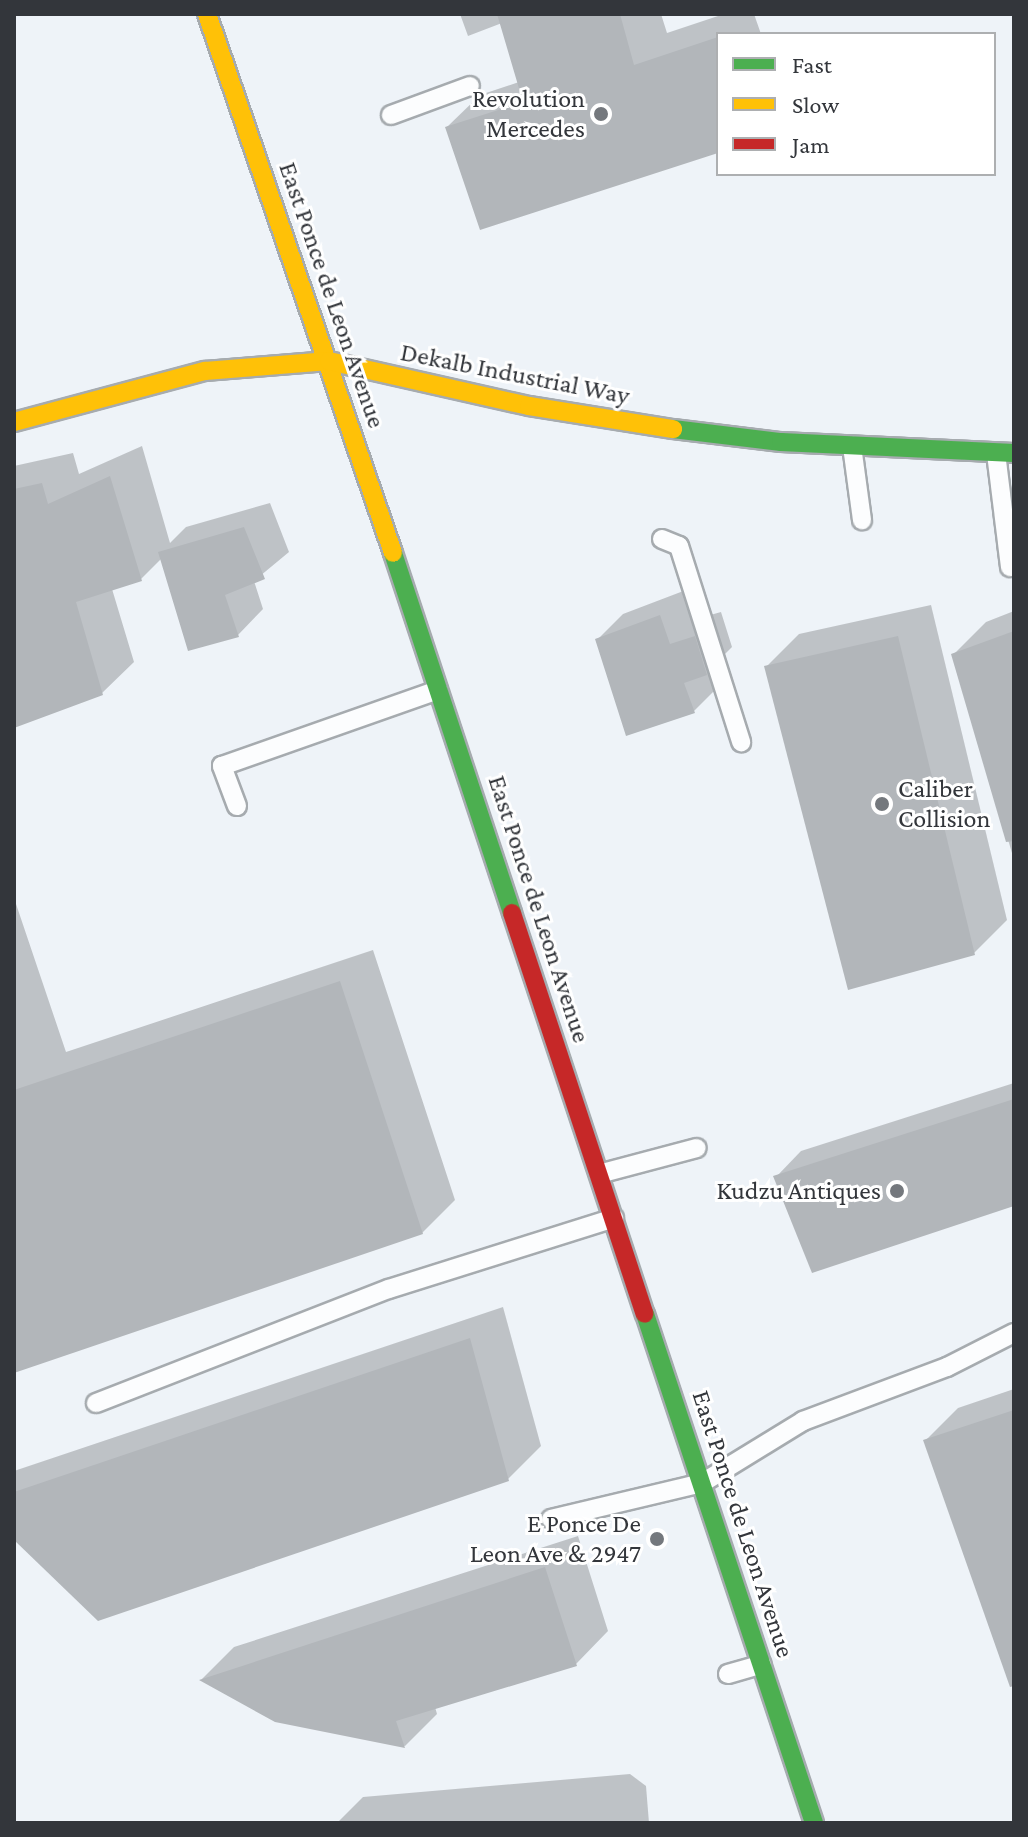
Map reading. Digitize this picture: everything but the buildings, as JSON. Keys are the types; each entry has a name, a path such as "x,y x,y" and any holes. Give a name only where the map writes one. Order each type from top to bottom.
{"main road":[{"name":"East Ponce de Leon Avenue","path":"207,14 329,361 762,1664 810,1822"},
{"name":"Dekalb Industrial Way","path":"14,422 205,371 265,362 329,361 529,406 639,425 852,446 1005,453"}],"lane":[{"path":"391,115 470,86"},
{"path":"852,446 862,520"},
{"path":"1005,453 1010,567"},
{"path":"662,539 679,546 741,742"},
{"path":"237,806 222,766 438,690"},
{"path":"599,1174 697,1148"},
{"path":"96,1403 389,1289 614,1218"},
{"path":"551,1519 702,1483 803,1421 947,1367 1014,1333"},
{"path":"728,1674 762,1664"}],"traffic: fast":[{"path":"673,429 781,442 1014,453"},
{"path":"393,553 512,913"},
{"path":"645,1314 814,1823"}],"traffic: slow":[{"path":"207,14 393,553"},
{"path":"14,422 205,371 329,361 529,406 673,429"}],"traffic: jam":[{"path":"512,913 645,1314"}],"place":[{"name":"Revolution Mercedes","path":"601,114"},
{"name":"Caliber Collision","path":"882,804"},
{"name":"Kudzu Antiques","path":"897,1191"},
{"name":"E Ponce De Leon Ave & 2947","path":"657,1539"}]}
